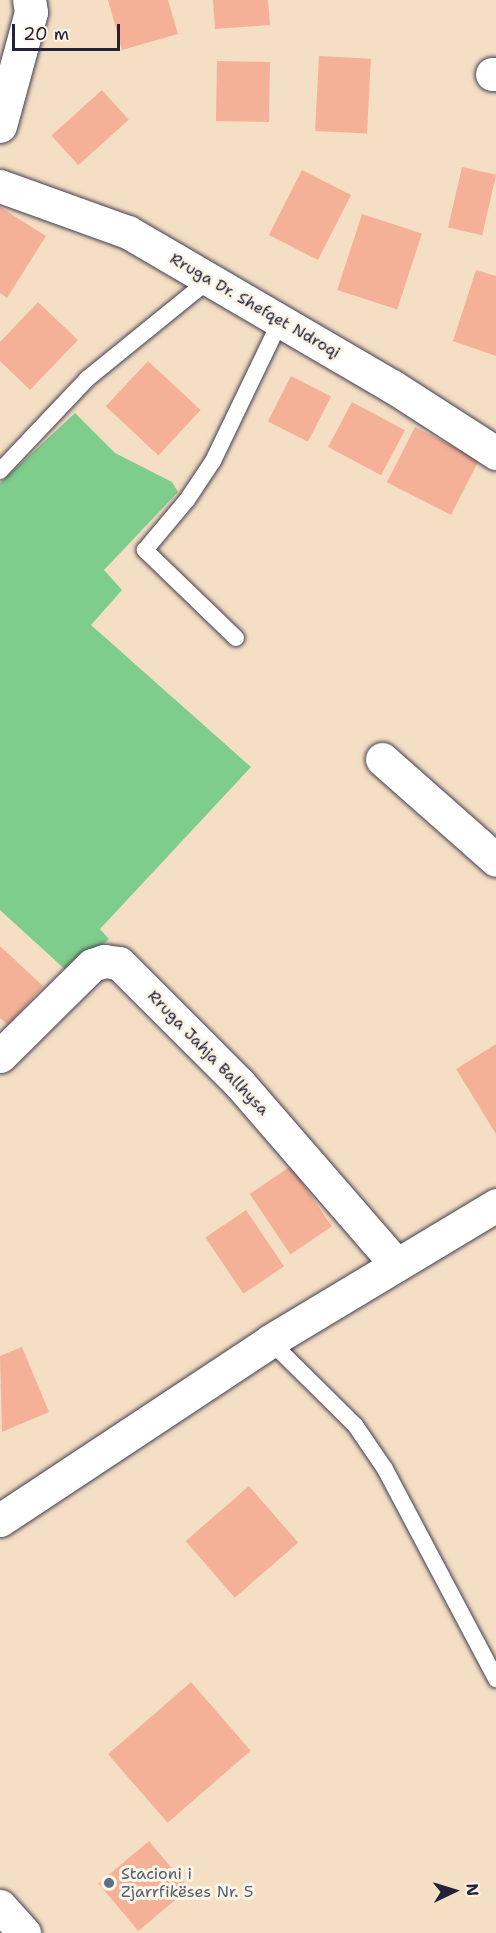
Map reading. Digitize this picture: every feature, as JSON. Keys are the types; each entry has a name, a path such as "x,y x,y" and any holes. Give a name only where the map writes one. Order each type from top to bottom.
{"street":[{"path":"0,126 31,12 29,0"},
{"name":"Rruga Dr. Shefqet Ndroqi","path":"0,186 128,232 392,386 496,453"},
{"path":"382,759 496,860"},
{"name":"Rruga Jahja Ballhysa","path":"1,1052 92,965 104,961 119,963 240,1084 396,1264"},
{"path":"2,1515 270,1341 496,1206"},
{"path":"0,1906 24,1933"}],"lane":[{"path":"0,471 87,379 209,280"},
{"path":"236,638 145,550 187,500 213,461 280,322"},
{"path":"270,1341 355,1425 385,1469 496,1679"}],"green space":[{"path":"75,413 115,453 172,482 178,492 104,570 122,590 91,625 251,767 100,929 109,939 69,973 0,910 0,483"}],"building":[{"path":"108,0 168,0 178,34 122,50"},
{"path":"213,0 268,0 270,25 215,29"},
{"path":"319,56 371,59 367,134 315,131"},
{"path":"217,61 270,62 269,122 216,121"},
{"path":"102,90 129,120 78,165 51,136"},
{"path":"462,167 496,175 482,235 448,227"},
{"path":"302,170 351,195 318,260 269,235"},
{"path":"0,207 46,236 7,298 0,293"},
{"path":"362,214 422,233 397,310 337,290"},
{"path":"476,270 496,276 496,356 453,341"},
{"path":"38,302 78,340 30,390 0,361 0,342"},
{"path":"148,361 201,410 158,455 106,406"},
{"path":"291,376 331,396 308,442 268,421"},
{"path":"352,402 405,430 381,475 328,447"},
{"path":"415,427 479,460 451,515 387,482"},
{"path":"0,946 43,986 8,1025 0,1018"},
{"path":"496,1044 496,1134 456,1069"},
{"path":"291,1166 332,1227 290,1254 250,1194"},
{"path":"246,1210 284,1266 243,1294 205,1237"},
{"path":"22,1347 49,1412 2,1432 0,1356"},
{"path":"249,1486 298,1543 235,1598 186,1541"},
{"path":"191,1682 251,1751 168,1823 108,1754"},
{"path":"149,1841 189,1888 138,1931 98,1883"}],"place":[{"name":"Stacioni i Zjarrfikëses Nr. 5","path":"109,1883"}]}
